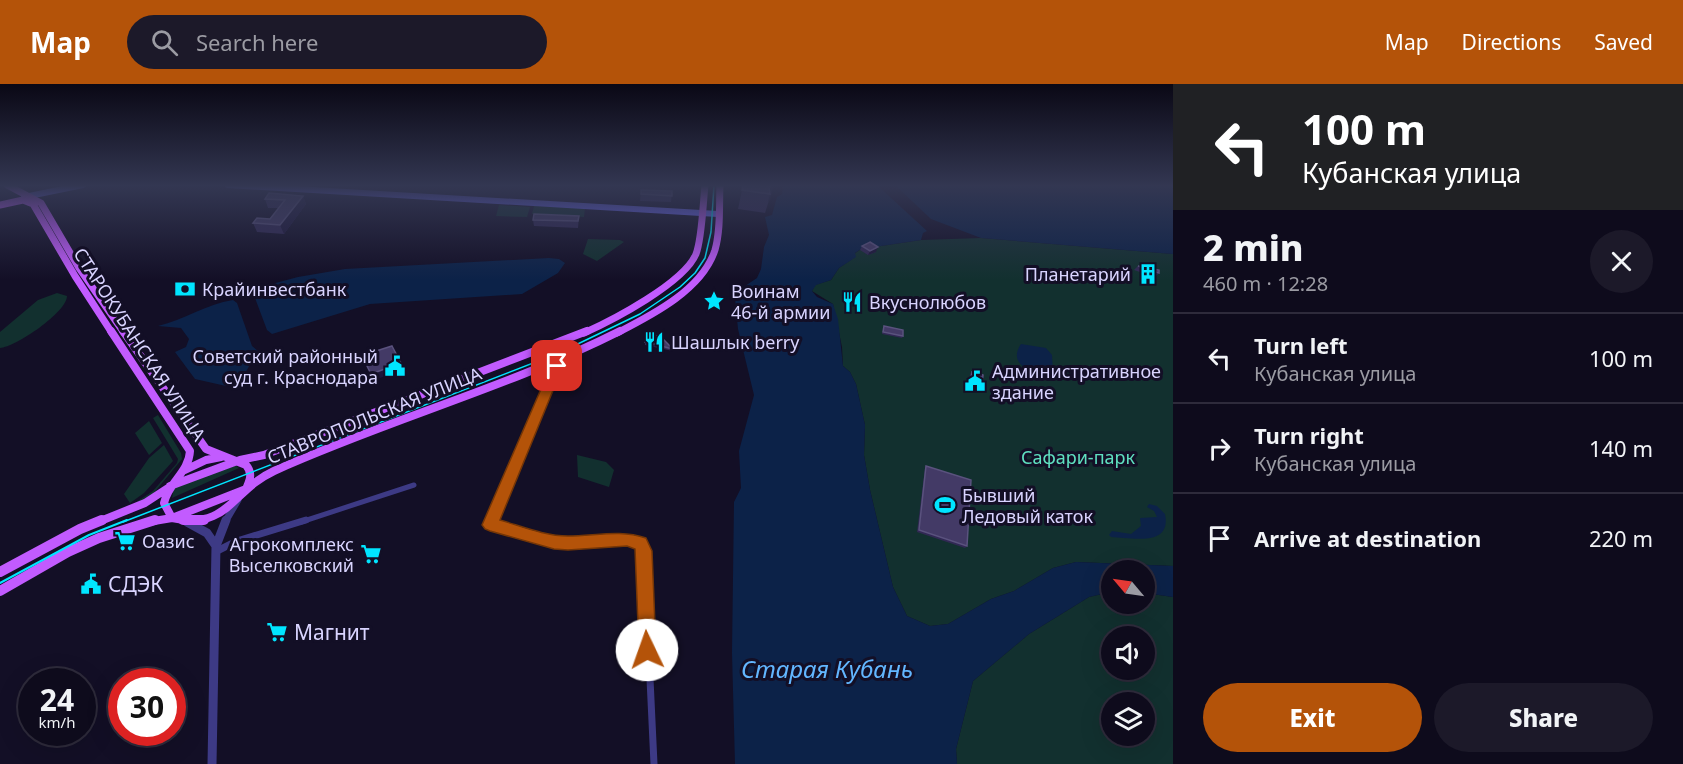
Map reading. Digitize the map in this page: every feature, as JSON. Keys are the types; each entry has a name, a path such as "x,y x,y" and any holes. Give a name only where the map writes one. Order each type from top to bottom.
{"main road":[{"name":"СТАРОКУБАНСКАЯ УЛИЦА","path":"41,217 81,285 190,451 190,460 169,487"},
{"name":"СТАРОКУБАНСКАЯ УЛИЦА","path":"49,217 80,268 206,449 235,459"},
{"path":"694,217 701,225"},
{"path":"701,225 702,217"},
{"name":"СТАВРОПОЛЬСКАЯ УЛИЦА","path":"172,518 186,521 218,515 238,500 246,489 272,472 563,358 607,338 683,293 708,267 716,247 718,217"},
{"name":"СТАВРОПОЛЬСКАЯ УЛИЦА","path":"235,459 264,455 590,330 656,293 677,278 691,263 699,245 701,225"},
{"path":"552,346 563,358"},
{"path":"0,572 80,529 145,503 169,487 235,459 250,470 251,477 246,489 172,518 150,520 99,538 68,552 0,591"},
{"path":"169,487 164,503 172,518"}],"street":[{"path":"563,358 557,366 490,525 554,542 627,539 640,543 644,551 654,764"},
{"path":"216,548 414,485"},
{"path":"212,764 216,548 226,520 238,500"},
{"path":"186,521 207,533 216,548"}],"green space":[{"name":"Сафари-парк","path":"981,238 1173,254 1173,566 1155,565 1155,560 1076,562 1053,568 1014,591 991,599 948,624 930,626 907,616 893,587 870,490 864,455 865,425 856,384 850,372 843,366 842,347 833,304 812,291 815,285 831,280 839,268 855,257 854,254 861,249 921,240"},
{"path":"588,239 624,242 597,261 583,254"},
{"path":"57,293 67,296 59,311 40,328 17,342 0,348 0,332 38,300"},
{"path":"158,415 181,453 182,459 153,494 132,505 153,491 177,463 178,459 153,418"},
{"path":"149,421 162,443 149,455 135,433"},
{"path":"164,445 173,461 144,493 130,503 124,494 149,458"},
{"path":"577,455 606,462 614,470 609,487 578,477"},
{"path":"233,464 239,468 172,498 174,488"},
{"path":"1101,594 1101,614 1155,614 1155,594 1173,597 1173,764 957,764 956,749 973,681 1029,634 1089,597"}],"water":[{"name":"Старая Кубань","path":"766,217 911,217 927,231 923,233 921,240 861,249 855,253 856,257 839,268 831,280 816,285 812,291 817,297 833,304 838,319 843,366 850,372 856,384 865,425 864,455 870,490 893,587 907,616 930,626 948,624 991,599 1014,591 1053,568 1076,562 1101,563 1101,594 1089,597 1029,634 973,681 956,749 957,764 735,764 732,653 734,502 741,488 739,451 754,395 738,329 735,298 739,290 757,278 769,235"},
{"path":"929,217 1173,217 1173,254 981,238"},
{"path":"559,259 565,263 558,273 522,294 370,304 272,334 267,330 255,298 256,293 268,285 345,269"},
{"path":"233,300 237,303 252,346 258,351 241,380 226,386 195,379 175,352 186,347 189,339 181,328 158,326"},
{"path":"1021,344 1046,348 1052,355 1053,374 1038,373 1025,368 1017,358"},
{"path":"1149,504 1157,506 1165,514 1166,525 1162,532 1156,536 1139,539 1109,535 1112,531 1131,534 1141,526 1140,518 1157,517 1154,511 1147,507"},
{"name":"Старая Кубань","path":"1155,565 1173,566 1173,597 1155,594"}],"building":[{"path":"272,217 287,217 280,225 253,223 257,218 270,219"},
{"path":"534,217 579,217 578,221 533,220"},
{"path":"870,242 878,247 870,251 862,246"},
{"path":"1138,266 1159,270 1159,273"},
{"path":"884,326 903,330 903,336 883,332"},
{"path":"647,335 660,336 673,349 645,342"},
{"path":"392,346 401,363 371,374 367,366 378,362 373,352"},
{"path":"972,372 983,375 982,384 971,381"},
{"path":"926,466 971,480 967,546 919,530"}],"tram line":[{"path":"123,522 559,353 640,314 680,287 695,273 705,258 712,217"},
{"path":"0,583 89,535 127,520"}],"place":[{"name":"Планетарий","path":"1148,274"},
{"name":"Крайинвестбанк","path":"185,289"},
{"name":"Воинам 46-й армии","path":"714,301"},
{"name":"Вкуснолюбов","path":"852,302"},
{"name":"Шашлык berry","path":"654,342"},
{"name":"Советский районный суд г. Краснодара","path":"395,366"},
{"name":"Административное здание","path":"975,381"},
{"name":"Бывший Ледовый каток","path":"945,505"},
{"name":"Оазис","path":"125,541"},
{"name":"Агрокомплекс Выселковский","path":"371,554"},
{"name":"СДЭК","path":"91,584"},
{"name":"Магнит","path":"277,632"}],"route":[{"path":"557,366 490,525 554,542 627,539 640,543 644,551 647,650"}]}
